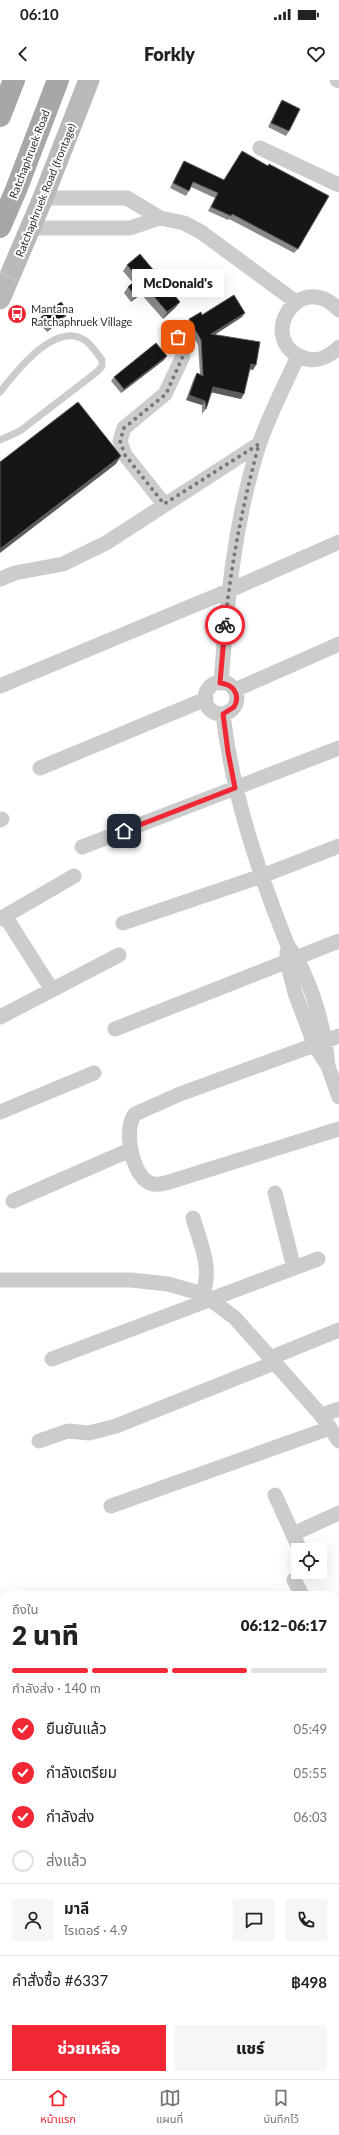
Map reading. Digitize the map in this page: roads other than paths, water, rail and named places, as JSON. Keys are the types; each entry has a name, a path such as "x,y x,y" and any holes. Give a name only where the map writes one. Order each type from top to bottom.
{"main road":[{"path":"0,116 14,80"},
{"name":"Ratchaphruek Road","path":"0,227 16,190 58,80"},
{"name":"Ratchaphruek Road (frontage)","path":"0,299 43,198 88,80"}],"street":[{"path":"260,148 339,185"},
{"path":"43,198 127,198 160,218 184,223 201,232 246,262 296,302"},
{"path":"30,228 130,228 160,218"},
{"path":"339,310 332,303 318,297 306,297 296,302 285,314 281,330 284,341 291,350 298,356 309,360 320,359 333,353 339,346"},
{"path":"164,504 125,455 120,441 124,428 166,394 183,356 178,337"},
{"path":"220,683 228,591 247,489 259,444 298,356"},
{"path":"0,579 15,573 63,564 106,543 164,504 259,444"},
{"path":"0,686 228,591 339,542"},
{"path":"235,690 339,644"},
{"path":"220,683 231,686 235,690 237,699 236,704 231,711 223,714 211,710 206,699 209,689 220,683"},
{"path":"40,768 206,699"},
{"path":"223,714 235,788 262,876 292,960 327,1041 328,1066 339,1097"},
{"path":"82,847 339,748"},
{"path":"123,923 262,876 339,846"},
{"path":"52,990 2,917 74,876"},
{"path":"115,1029 339,941"},
{"path":"0,1017 119,955"},
{"path":"327,1041 180,1094 135,1114 128,1127 130,1150 142,1176 147,1182 160,1184 339,1129"},
{"path":"0,1112 94,1073"},
{"path":"13,1202 130,1150"},
{"path":"275,1193 294,1268"},
{"path":"193,1218 207,1271 206,1296"},
{"path":"52,1359 206,1296 318,1259"},
{"path":"0,1280 130,1280 168,1284 206,1296 235,1318 321,1415 339,1441"},
{"path":"39,1441 68,1431 89,1433 116,1426 339,1330"},
{"path":"321,1415 339,1409"},
{"path":"111,1506 330,1428"},
{"path":"275,1496 297,1543"},
{"path":"293,1534 339,1513"},
{"path":"294,1580 300,1591"}],"lane":[{"path":"0,392 36,352 61,337 78,337 85,341 102,360 102,366 98,371 20,431 0,440"}],"place":[{"name":"Mantana Ratchaphruek Village","path":"17,314"},
{"name":"McDonald's","path":"178,337"}]}
